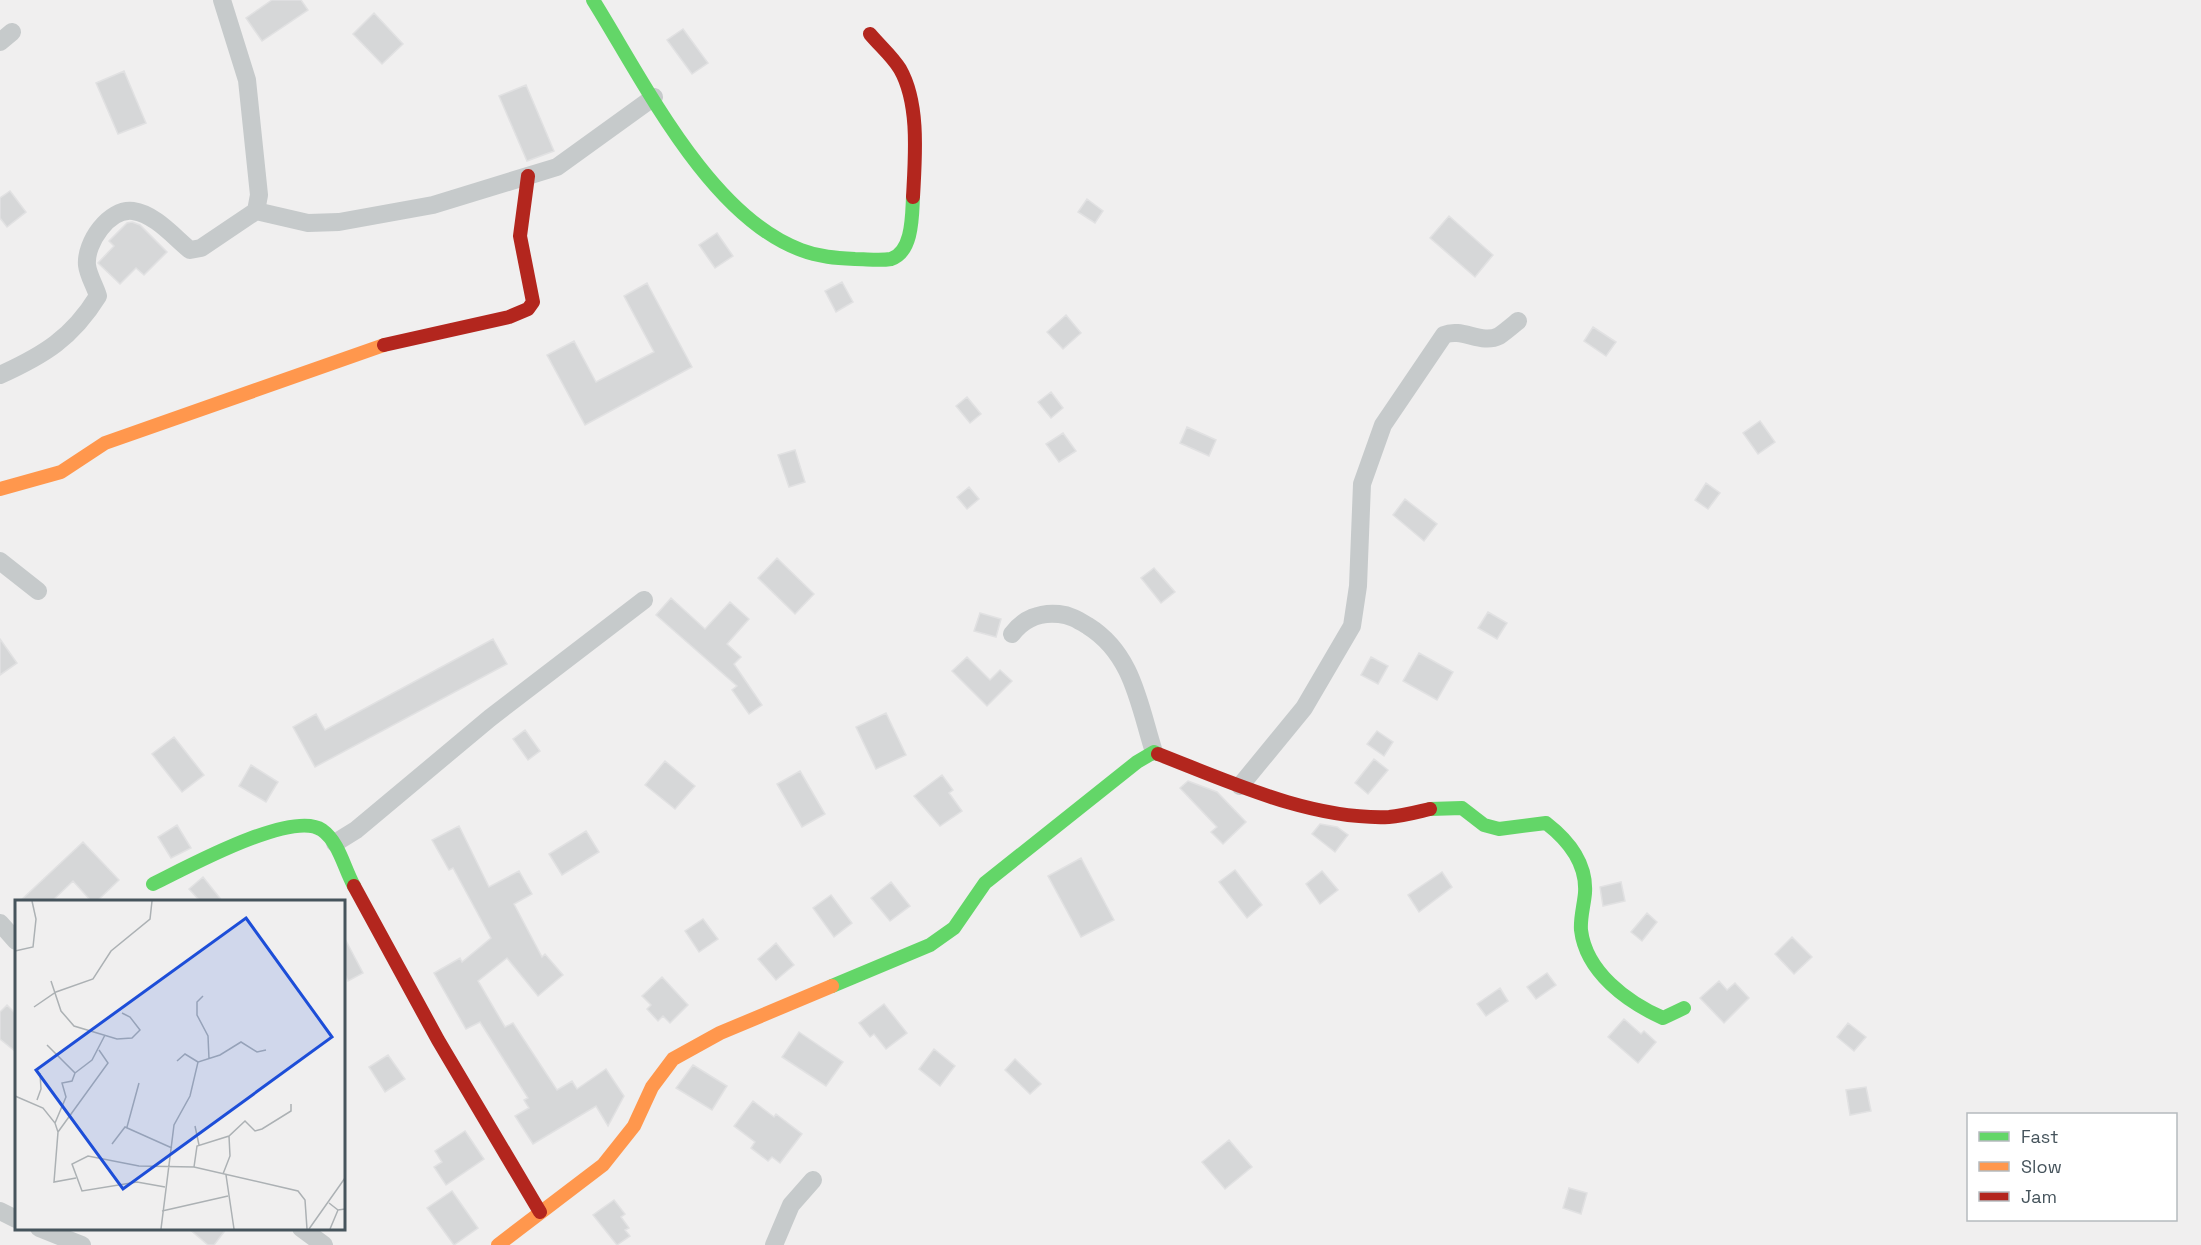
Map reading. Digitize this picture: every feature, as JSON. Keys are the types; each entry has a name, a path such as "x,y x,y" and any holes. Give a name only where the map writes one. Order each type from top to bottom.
{"street":[{"path":"0,375 41,356 72,331 87,313 98,296 87,268 87,258 96,236 110,217 121,212 135,211 152,218 190,250 201,248 256,211 259,195 247,80 222,0"},
{"path":"593,0 694,162 714,186 745,216 780,241 794,249 822,257 889,260 900,256 909,241 913,207 910,98 900,69 870,34"},
{"path":"256,211 308,223 339,222 433,205 557,166 654,97"},
{"path":"0,489 61,472 105,443 375,347 509,317 528,309 533,302 520,236 528,176"},
{"path":"1240,786 1304,708 1352,626 1358,586 1362,484 1383,425 1444,335 1453,331 1480,338 1497,337 1518,321"},
{"path":"0,561 38,591"},
{"path":"335,843 356,830 490,718 644,600"},
{"path":"1012,634 1019,624 1045,612 1070,615 1104,636 1120,654 1129,672 1154,752"},
{"path":"1154,752 1240,786 1340,812 1388,817 1428,808 1461,807 1485,825 1501,830 1546,823 1568,842 1582,866 1585,888 1581,929 1585,948 1607,980 1648,1013 1663,1018 1684,1008"},
{"path":"498,1245 603,1165 634,1126 652,1087 673,1059 730,1028 828,986 903,959 930,945 954,928 985,883 1137,762 1154,752"},
{"path":"153,884 234,845 282,828 314,826 328,834 335,843 344,868 438,1040 540,1212"},
{"path":"0,923 15,940"},
{"path":"774,1245 791,1205 813,1180"},
{"path":"0,1211 15,1218"},
{"path":"44,1230 82,1245"},
{"path":"304,1230 324,1245"}],"building":[{"path":"272,0 301,0 308,10 262,41 246,18"},
{"path":"374,13 403,44 382,64 353,34"},
{"path":"683,29 708,63 692,74 667,40"},
{"path":"124,71 146,123 118,134 96,83"},
{"path":"526,85 554,151 527,161 499,96"},
{"path":"10,191 26,212 7,227 0,218 0,198"},
{"path":"1087,199 1103,211 1095,223 1078,212"},
{"path":"1449,216 1493,255 1475,277 1430,238"},
{"path":"127,223 140,225 167,252 144,275 136,268 120,284 98,263 114,246 109,241"},
{"path":"717,233 733,256 715,268 699,245"},
{"path":"842,282 853,302 836,312 825,291"},
{"path":"647,283 692,367 585,425 547,355 574,341 596,382 654,352 624,296"},
{"path":"1066,315 1081,333 1063,349 1047,332"},
{"path":"1593,327 1616,342 1606,356 1584,341"},
{"path":"1051,392 1063,408 1051,418 1038,402"},
{"path":"967,397 981,414 970,423 956,406"},
{"path":"1760,421 1775,442 1758,454 1743,433"},
{"path":"1187,427 1216,440 1209,456 1180,443"},
{"path":"1063,433 1076,451 1059,462 1046,444"},
{"path":"795,450 805,482 789,487 778,455"},
{"path":"1706,483 1720,493 1708,509 1695,500"},
{"path":"969,487 979,499 967,509 957,497"},
{"path":"1405,499 1437,524 1424,541 1393,515"},
{"path":"777,558 814,594 795,614 758,578"},
{"path":"1154,568 1175,592 1161,603 1141,578"},
{"path":"671,598 705,629 730,602 749,619 727,644 741,657 734,664 762,705 749,714 732,690 737,686 656,615"},
{"path":"1488,612 1507,623 1497,639 1478,628"},
{"path":"980,613 1001,619 996,637 974,631"},
{"path":"0,639 17,663 0,675"},
{"path":"493,639 507,664 315,767 293,727 316,714 325,730"},
{"path":"1419,653 1453,672 1437,700 1403,681"},
{"path":"967,657 990,680 1000,670 1012,681 987,706 952,671"},
{"path":"1371,657 1388,666 1378,684 1361,675"},
{"path":"886,713 906,755 876,769 856,727"},
{"path":"525,730 540,751 528,760 513,739"},
{"path":"1377,731 1393,742 1384,756 1367,744"},
{"path":"174,737 204,775 182,792 152,754"},
{"path":"1374,759 1388,770 1368,794 1355,783"},
{"path":"665,761 695,786 675,809 645,785"},
{"path":"251,765 278,782 266,802 239,786"},
{"path":"800,771 825,814 802,827 777,784"},
{"path":"942,775 953,790 949,793 962,811 940,826 914,796"},
{"path":"1188,781 1217,792 1246,822 1223,844 1211,832 1217,827 1180,788"},
{"path":"1320,824 1337,827 1348,835 1335,852 1312,834"},
{"path":"177,825 191,848 171,858 158,837"},
{"path":"459,826 489,887 519,871 532,894 514,904 542,957 545,954 563,975 538,996 507,958 478,981 505,1027 513,1023 557,1090 572,1081 577,1089 606,1069 624,1096 608,1126 596,1106 533,1144 515,1116 529,1108 524,1100 528,1098 480,1022 466,1029 434,973 460,958 462,962 491,938 453,868 449,870 432,840"},
{"path":"586,831 599,852 562,875 549,854"},
{"path":"83,842 119,880 98,900 90,900 73,881 53,900 21,900"},
{"path":"1081,858 1114,920 1081,937 1048,876"},
{"path":"1235,870 1262,905 1247,918 1219,882"},
{"path":"1322,871 1338,890 1320,904 1306,884"},
{"path":"1442,872 1452,887 1419,912 1408,895"},
{"path":"203,877 221,900 199,900 189,889"},
{"path":"891,882 910,906 890,921 871,898"},
{"path":"1621,882 1625,901 1603,906 1600,887"},
{"path":"831,895 852,923 834,937 813,908"},
{"path":"1647,913 1657,922 1642,941 1631,932"},
{"path":"703,919 718,939 699,952 685,931"},
{"path":"1792,937 1812,957 1794,974 1775,954"},
{"path":"345,939 363,973 348,981 345,974"},
{"path":"776,943 794,965 776,980 758,959"},
{"path":"1547,973 1556,985 1536,999 1527,987"},
{"path":"662,977 688,1005 670,1023 663,1016 658,1021 647,1009 651,1005 642,996"},
{"path":"1719,981 1727,990 1735,983 1749,998 1724,1023 1700,998"},
{"path":"1500,988 1508,1001 1486,1016 1477,1004"},
{"path":"884,1004 907,1033 886,1049 874,1034 870,1037 859,1023"},
{"path":"7,1005 15,1013 15,1051 0,1039 0,1012"},
{"path":"1624,1019 1641,1034 1644,1031 1656,1042 1638,1063 1608,1037"},
{"path":"1848,1023 1866,1037 1854,1051 1837,1037"},
{"path":"799,1032 843,1062 826,1086 782,1057"},
{"path":"934,1049 955,1066 940,1086 919,1069"},
{"path":"388,1055 405,1079 385,1092 369,1067"},
{"path":"1015,1059 1041,1084 1030,1094 1005,1070"},
{"path":"693,1065 727,1086 712,1110 676,1088"},
{"path":"1866,1087 1871,1111 1850,1115 1846,1090"},
{"path":"753,1101 774,1117 776,1114 802,1134 780,1163 772,1157 768,1161 751,1148 755,1142 734,1126"},
{"path":"465,1131 484,1159 446,1185 434,1167 442,1162 435,1151"},
{"path":"1229,1140 1252,1167 1225,1189 1202,1162"},
{"path":"1569,1188 1587,1193 1581,1214 1563,1208"},
{"path":"452,1191 478,1228 454,1245 427,1208"},
{"path":"614,1200 625,1214 621,1217 629,1228 625,1230 630,1236 617,1245 593,1215"},
{"path":"190,1230 225,1230 214,1245 208,1245"}],"traffic: fast":[{"path":"593,0 681,142 708,177 737,208 768,233 801,250 821,256 891,259 904,249 907,241 913,197"},
{"path":"832,986 930,945 954,928 985,883 1137,762 1154,752 1158,754"},
{"path":"1430,809 1462,808 1484,825 1499,829 1546,823 1569,845 1583,872 1585,893 1581,930 1584,945 1600,972 1623,994 1663,1018 1684,1008"},
{"path":"153,884 212,855 264,834 287,827 307,826 322,830 333,841 354,886"}],"traffic: slow":[{"path":"0,489 61,472 105,443 384,345"},
{"path":"498,1245 603,1165 634,1126 652,1087 673,1059 720,1033 832,986"}],"traffic: jam":[{"path":"870,34 900,69 911,98 915,132 913,197"},
{"path":"384,345 509,317 528,309 533,302 520,236 528,176"},
{"path":"1158,754 1271,797 1330,812 1389,817 1430,809"},
{"path":"354,886 438,1040 540,1212"}]}
